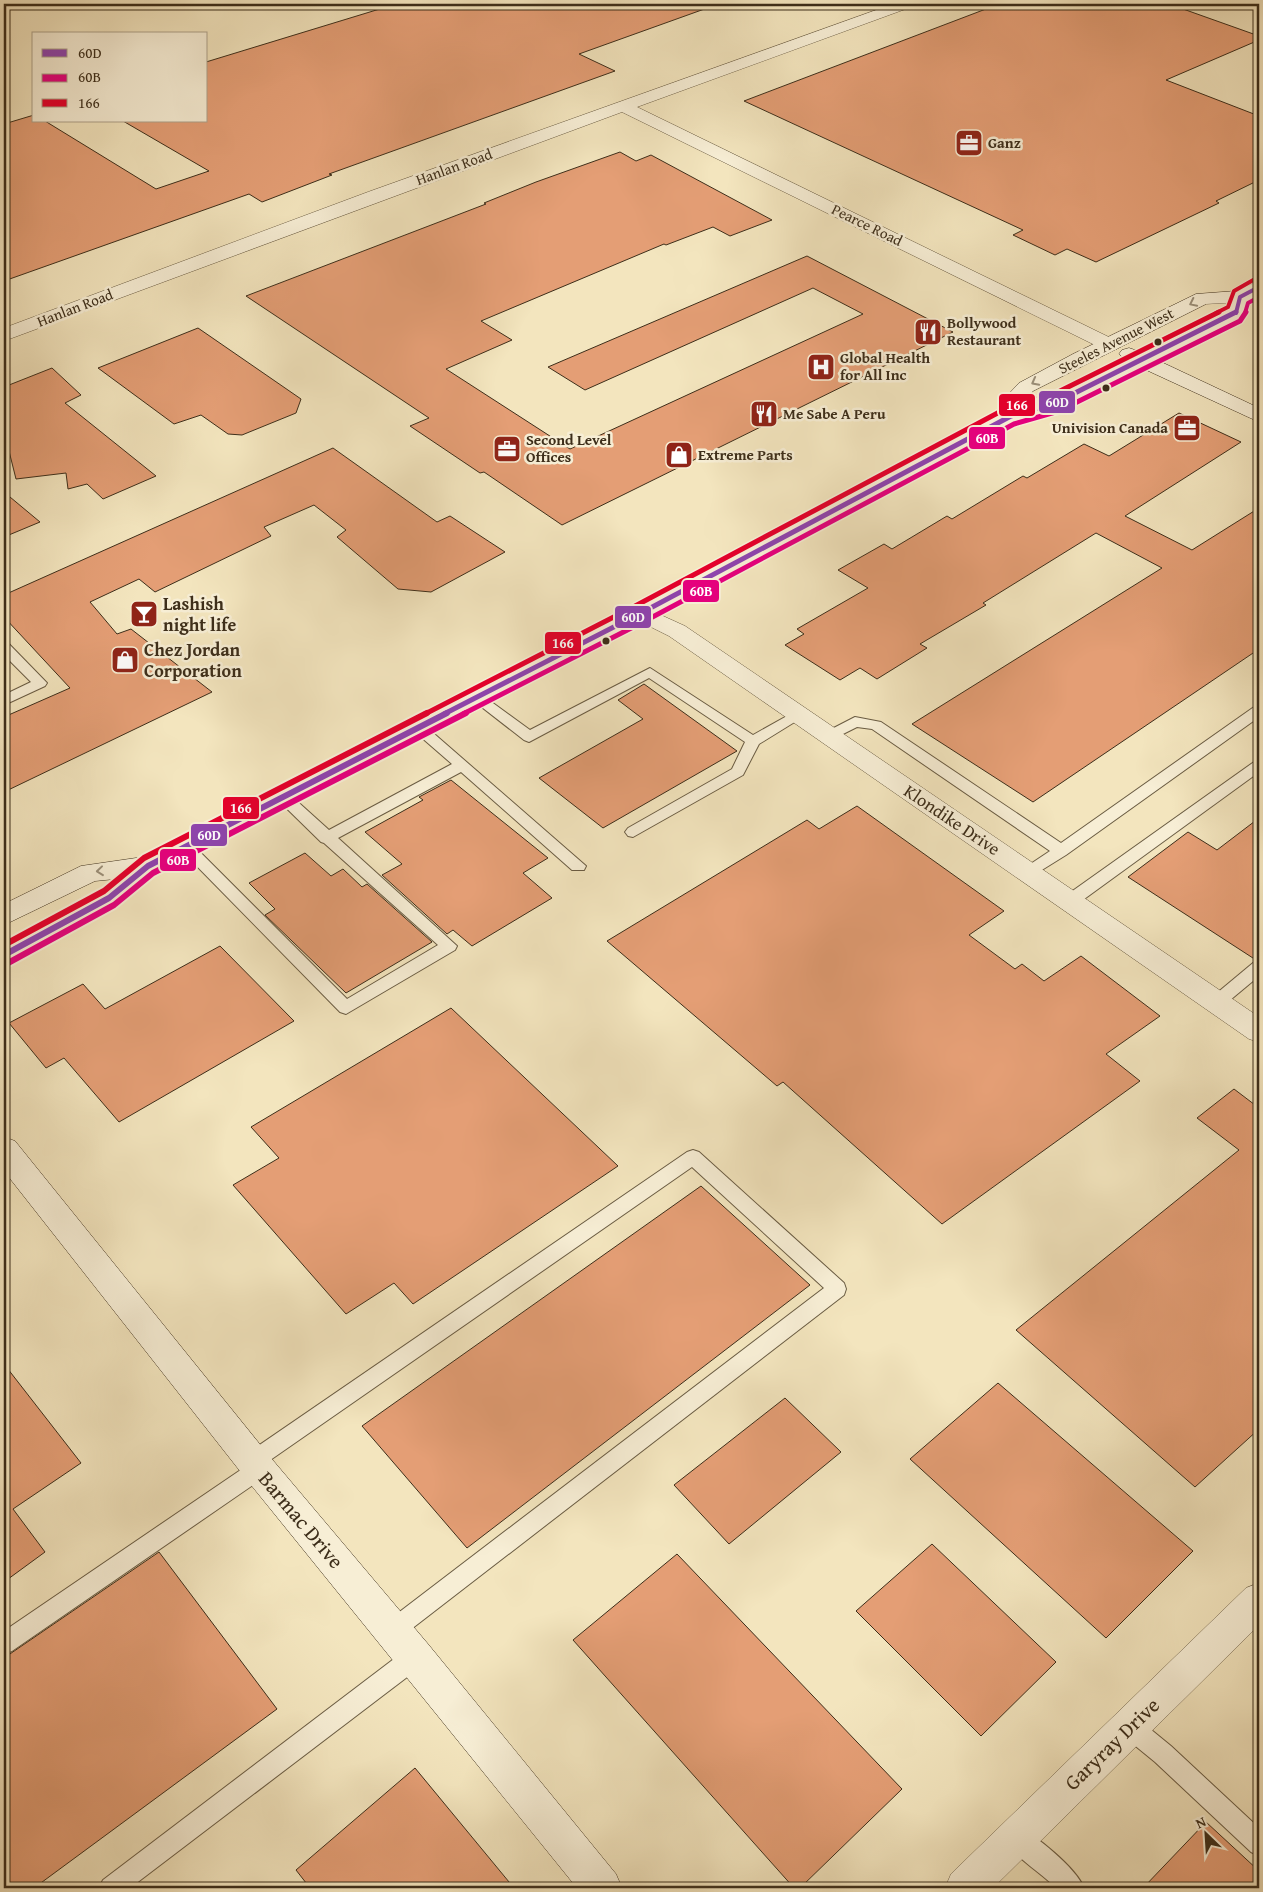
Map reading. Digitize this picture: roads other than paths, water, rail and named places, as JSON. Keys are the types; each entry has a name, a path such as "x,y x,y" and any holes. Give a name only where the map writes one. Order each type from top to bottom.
{"street":[{"name":"Hanlan Road","path":"4,335 365,199 906,4"},
{"name":"Pearce Road","path":"623,106 1259,416"},
{"name":"Steeles Avenue West","path":"1011,416 1017,396 1026,387 1203,298 1240,298 1259,287"},
{"name":"Steeles Avenue West","path":"4,955 109,898 148,866 641,614 1011,416 1056,403 1236,312 1240,298"},
{"name":"Klondike Drive","path":"641,614 677,631 1259,1031"},
{"name":"Steeles Avenue West","path":"4,915 90,872 148,866"},
{"name":"Barmac Drive","path":"4,1149 256,1466 393,1630 602,1888"},
{"name":"Garyray Drive","path":"965,1888 1259,1600"}],"lane":[{"path":"4,647 40,683 4,700"},
{"path":"476,698 529,737 650,672 753,741"},
{"path":"1029,873 1259,710"},
{"path":"633,832 738,772 753,741 799,715"},
{"path":"829,736 855,722 876,725 1061,851"},
{"path":"419,728 578,866"},
{"path":"326,838 462,765"},
{"path":"1070,901 1259,765"},
{"path":"186,847 346,1008 448,946 326,838 283,797"},
{"path":"1216,1002 1259,967"},
{"path":"4,1644 693,1157 837,1289 393,1630"},
{"path":"111,1888 415,1657"},
{"path":"1130,1727 1163,1754 1259,1844"},
{"path":"1016,1838 1051,1866 1072,1888"}],"place":[{"name":"Ganz","path":"969,143"},
{"name":"Bollywood Restaurant","path":"928,332"},
{"name":"Global Health for All Inc","path":"821,367"},
{"name":"Me Sabe A Peru","path":"764,414"},
{"name":"Univision Canada","path":"1187,428"},
{"name":"Second Level Offices","path":"507,449"},
{"name":"Extreme Parts","path":"679,455"},
{"name":"Lashish night life","path":"144,614"},
{"name":"Chez Jordan Corporation","path":"125,660"}]}
